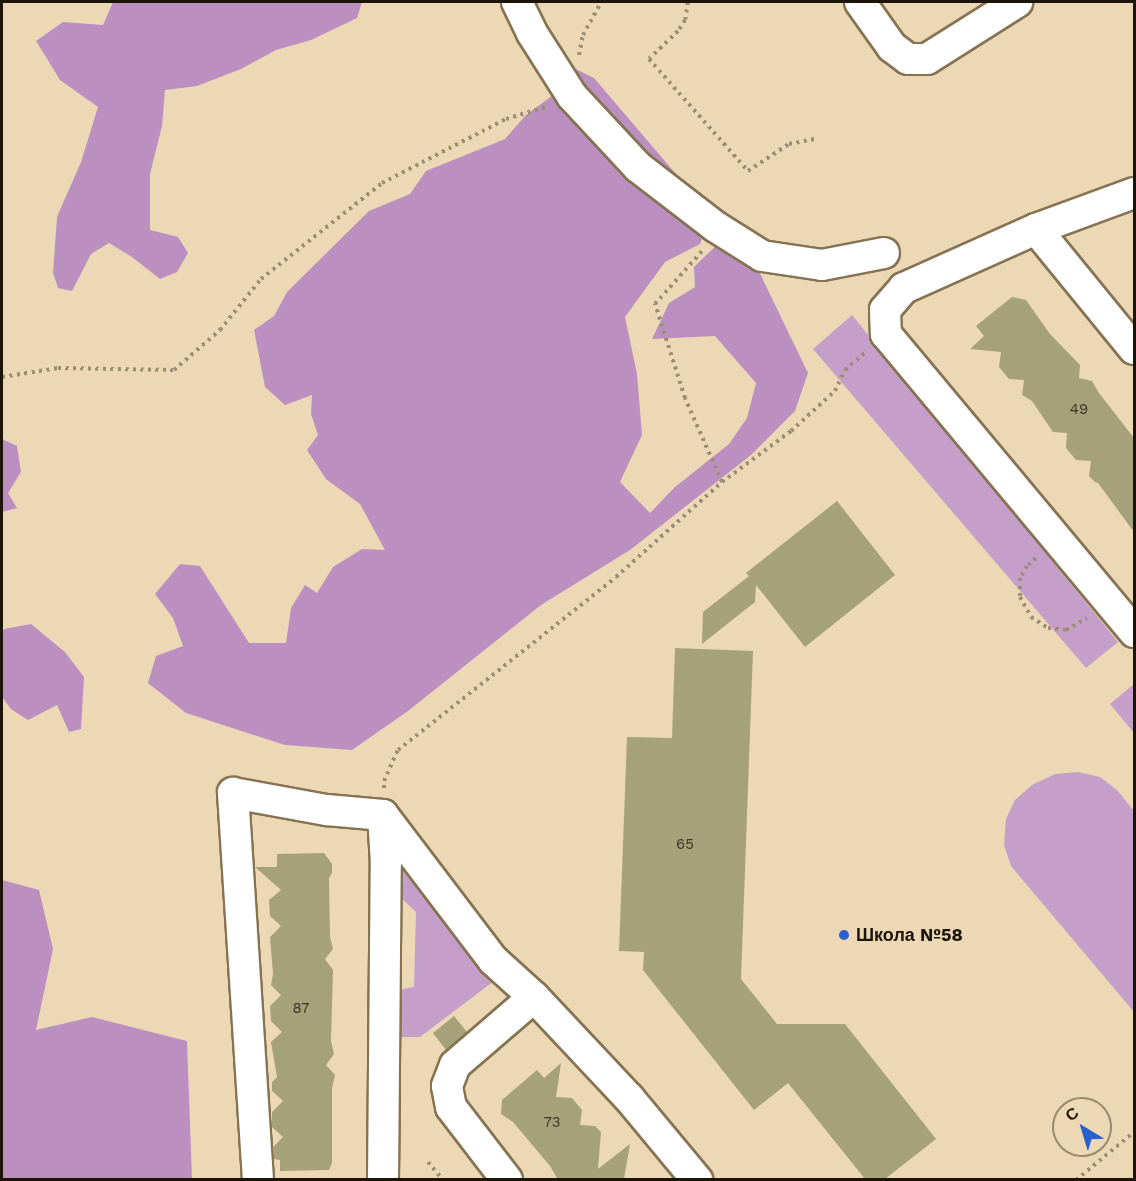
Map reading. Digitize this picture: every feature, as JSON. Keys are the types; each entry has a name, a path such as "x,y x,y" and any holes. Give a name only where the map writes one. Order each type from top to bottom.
{"lane":[{"path":"517,2 532,33 572,96 638,167 716,227 762,256 822,265 884,253"},
{"path":"860,2 892,47 908,59 927,59 1017,2"},
{"path":"1134,194 1036,229 904,288 885,310 886,334 1134,632"},
{"path":"1036,229 1134,347"},
{"path":"258,1179 232,794 327,810 383,815 493,960 534,997 629,1098 697,1179"},
{"path":"382,1179 386,864 383,815"},
{"path":"507,1179 451,1107 447,1086 455,1065 534,997"}],"path":[{"path":"2,377 58,368 174,370 220,330 261,279 382,183 506,119 560,103 572,96 583,35 601,2"},
{"path":"688,2 685,20 678,31 649,59 748,171 789,144 815,139"},
{"path":"716,227 702,252 655,304 686,398 722,482"},
{"path":"383,815 384,782 398,750 616,577 722,482 791,431 835,391 845,370 886,334"},
{"path":"1058,539 1027,566 1020,578 1020,597 1031,617 1048,628 1066,630 1108,601"},
{"path":"1076,1179 1134,1131"},
{"path":"428,1162 443,1179"}],"shaded area":[{"path":"113,2 362,2 357,18 311,40 276,50 241,69 197,86 165,90 162,126 150,174 150,230 178,237 188,253 177,272 160,279 132,257 109,243 91,254 72,291 58,288 53,273 57,217 81,162 98,107 60,80 36,41 63,22 103,25"},
{"path":"559,61 594,78 711,215 700,244 665,262 625,317 637,374 642,435 620,482 650,513 675,487 729,444 747,418 756,383 715,336 652,339 669,303 695,287 694,267 728,234 752,257 808,373 795,411 751,455 630,550 541,605 408,711 352,750 285,745 186,713 148,683 156,656 183,646 173,618 155,594 180,564 200,566 249,643 286,643 291,608 305,585 317,593 333,567 362,549 385,550 360,504 326,479 307,450 318,435 311,414 312,395 285,405 265,387 254,330 274,316 287,292 369,211 410,194 426,171 505,139 526,115 553,95"},
{"path":"852,315 1118,642 1086,668 813,349"},
{"path":"2,439 17,446 21,472 8,493 17,508 2,512"},
{"path":"31,624 65,652 84,677 81,729 69,732 57,705 28,720 11,709 2,697 2,632 4,629"},
{"path":"1134,684 1134,733 1110,704"},
{"path":"1078,772 1100,777 1117,790 1134,811 1134,1012 1011,866 1004,845 1006,819 1015,800 1032,785 1055,774"},
{"path":"402,869 494,981 420,1037 395,1037 398,995 403,989 414,987 416,912 396,893 399,870"},
{"path":"2,880 39,890 53,949 36,1030 92,1017 187,1041 192,1179 2,1179"}],"building":[{"path":"1012,297 1026,300 1050,334 1080,365 1079,378 1092,381 1134,438 1134,532 1098,483 1089,476 1091,461 1076,460 1066,448 1067,433 1053,432 1032,401 1022,395 1024,380 1009,379 999,367 1001,352 970,349 984,336 976,326"},
{"path":"837,501 895,575 805,647 756,585 755,602 702,644 703,612 749,576 746,573"},
{"path":"675,648 753,651 741,979 777,1024 845,1024 936,1139 885,1179 865,1179 788,1083 754,1110 643,970 644,952 619,951 627,737 672,738"},
{"path":"324,853 332,864 332,873 329,878 330,937 333,949 325,959 333,970 331,1041 334,1054 326,1065 335,1075 332,1088 332,1163 329,1170 280,1171 280,1160 274,1159 273,1147 283,1137 272,1127 272,1112 283,1101 272,1091 272,1082 277,1077 271,1042 282,1032 271,1021 270,1006 281,995 271,985 273,974 270,937 281,926 270,916 269,900 281,890 255,867 277,867 277,854"},
{"path":"454,1016 467,1032 446,1050 433,1033"},
{"path":"561,1063 556,1097 572,1098 582,1110 580,1125 595,1126 601,1132 598,1169 630,1144 624,1179 557,1178 550,1166 513,1122 501,1114 502,1100 537,1070 544,1078"}],"place":[{"name":"Школа №58","path":"844,935"}]}
